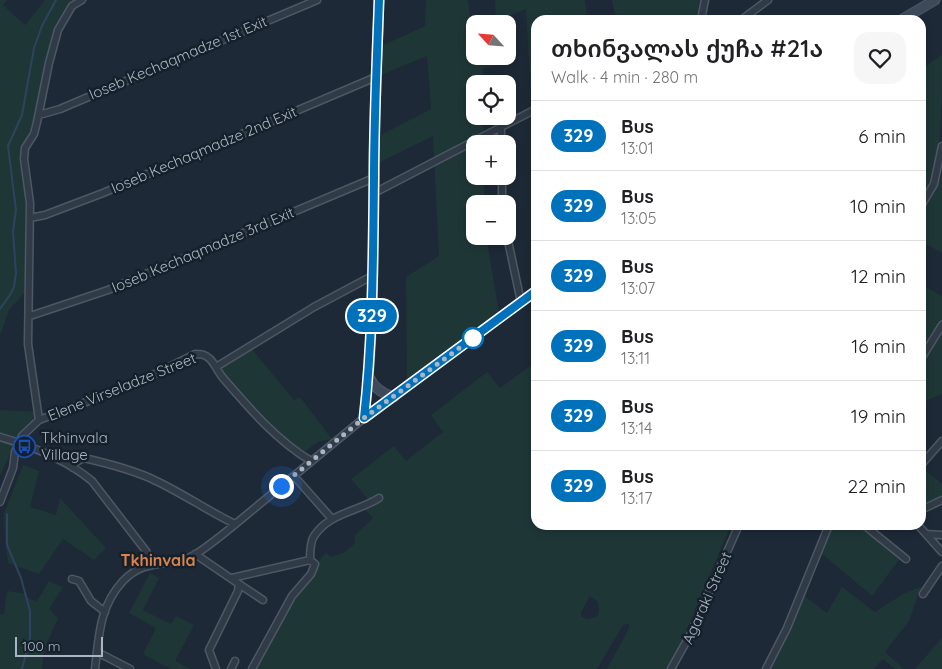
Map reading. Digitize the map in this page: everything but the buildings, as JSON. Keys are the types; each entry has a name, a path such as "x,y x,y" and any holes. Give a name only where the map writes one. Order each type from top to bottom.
{"street":[{"path":"39,420 28,344 30,316 30,218 24,159 25,148 34,134 49,62 58,30 72,6 82,0"},
{"name":"Ioseb Kechaqmadze 1st Exit","path":"39,115 60,109 317,0"},
{"path":"364,418 369,377 374,275 374,178 379,0"},
{"path":"702,15 704,0"},
{"path":"747,15 768,0"},
{"path":"910,15 935,0"},
{"name":"Ioseb Kechaqmadze 2nd Exit","path":"30,218 45,215 108,191 376,77"},
{"path":"374,193 531,112"},
{"path":"501,127 501,135"},
{"path":"926,198 934,184 942,146"},
{"name":"Ioseb Kechaqmadze 3rd Exit","path":"30,316 108,290 374,178"},
{"path":"509,245 521,302"},
{"path":"216,367 314,307 374,275"},
{"path":"95,669 100,624 118,587 125,579 152,564 176,562 195,554 235,524 364,418 531,295"},
{"path":"926,351 942,325"},
{"name":"Elene Virseladze Street","path":"19,442 22,436 39,420 141,381 195,354 204,354 265,423 292,450 311,461"},
{"path":"369,377 371,382 381,392 394,397"},
{"path":"0,437 19,442 82,473 99,488 146,551 152,564"},
{"path":"926,459 942,441"},
{"path":"0,502 13,468 19,442"},
{"path":"73,468 79,460 84,458 132,471 164,484 196,504 235,524"},
{"path":"294,476 332,519"},
{"path":"310,560 313,537 332,519 370,504 379,498"},
{"path":"926,508 942,500"},
{"name":"Agaraki Street","path":"671,669 690,635 737,530"},
{"path":"766,669 787,628 827,530"},
{"path":"870,530 906,558"},
{"path":"923,530 942,552"},
{"path":"927,534 942,535"},
{"path":"195,554 198,558 232,578 263,600"},
{"path":"232,578 310,560"},
{"path":"252,669 292,596 311,574 315,564 310,560"},
{"path":"923,594 942,566"},
{"path":"72,579 79,581 91,601 105,612"},
{"path":"216,669 209,650 238,591 239,584"},
{"path":"97,652 130,669"},
{"path":"231,669 235,661"}],"green space":[{"path":"0,0 7,0 3,5 25,25 45,0 74,0 58,30 37,122 25,149 28,190 29,288 9,310 0,336"},
{"path":"426,0 468,0 470,15 466,15 466,65 497,65 483,68 483,75 466,75 466,125 483,125 484,135 466,135 466,185 484,185 484,195 466,195 466,245 488,245 500,318 407,385 406,277 439,256 433,136 374,165 375,138 431,109 427,56 376,77 377,48 425,26"},
{"path":"495,0 585,0 586,15 531,15 531,94 526,9 511,15 496,15"},
{"path":"612,0 703,0 698,15 615,15"},
{"path":"942,55 941,120 938,155 932,183 926,192 926,66"},
{"path":"942,177 942,253 926,244 926,204"},
{"path":"926,287 942,296 942,394 926,401"},
{"path":"251,348 294,400 300,397 332,439 318,442 306,451 295,450 225,378 222,368 224,364"},
{"path":"531,366 531,530 729,530 668,669 607,669 629,628 629,624 623,625 597,669 253,669 293,596 315,572 321,558 326,553 331,557 345,552 355,543 354,536 373,518 364,509 370,502 351,479 394,446 406,461 443,432 431,415 487,372 500,388","holes":["590,596 598,602 599,612 597,617 587,619 581,616 581,612"]},
{"path":"0,410 38,412 39,420 19,442 0,436"},
{"path":"0,439 15,444 0,476"},
{"path":"23,465 39,471 30,507 56,515 60,498 106,548 94,560 63,539 39,574 8,563 4,513"},
{"path":"926,471 942,484 942,497 926,506"},
{"path":"831,530 866,530 901,557 872,596 821,553"},
{"path":"150,573 159,578 143,610 171,624 176,616 194,625 175,661 191,669 171,669 143,654 156,628 129,613"},
{"path":"49,581 63,587 49,609 58,618 44,650 42,669 0,669 0,614 4,614 7,591 26,594 29,599 37,601"},
{"path":"842,587 875,612 903,594 921,587 909,621 885,652 904,669 895,669 883,659 874,669 769,669 779,654 803,595 827,613"},
{"path":"942,638 942,669 915,669"}],"waterway":[{"path":"0,309 14,287 16,273 13,231 16,210 8,146 22,115 34,48 42,26 56,0"},
{"path":"7,514 7,545 21,578 30,611 30,638 22,669"}],"bus line":[{"name":"329","path":"379,0 374,178 374,275 370,366 364,418 531,295"}],"place":[{"name":"Tkhinvala Village","path":"25,447"}],"district":[{"name":"Tkhinvala","path":"158,560"}],"route":[{"path":"281,486 364,418 473,338"}]}
